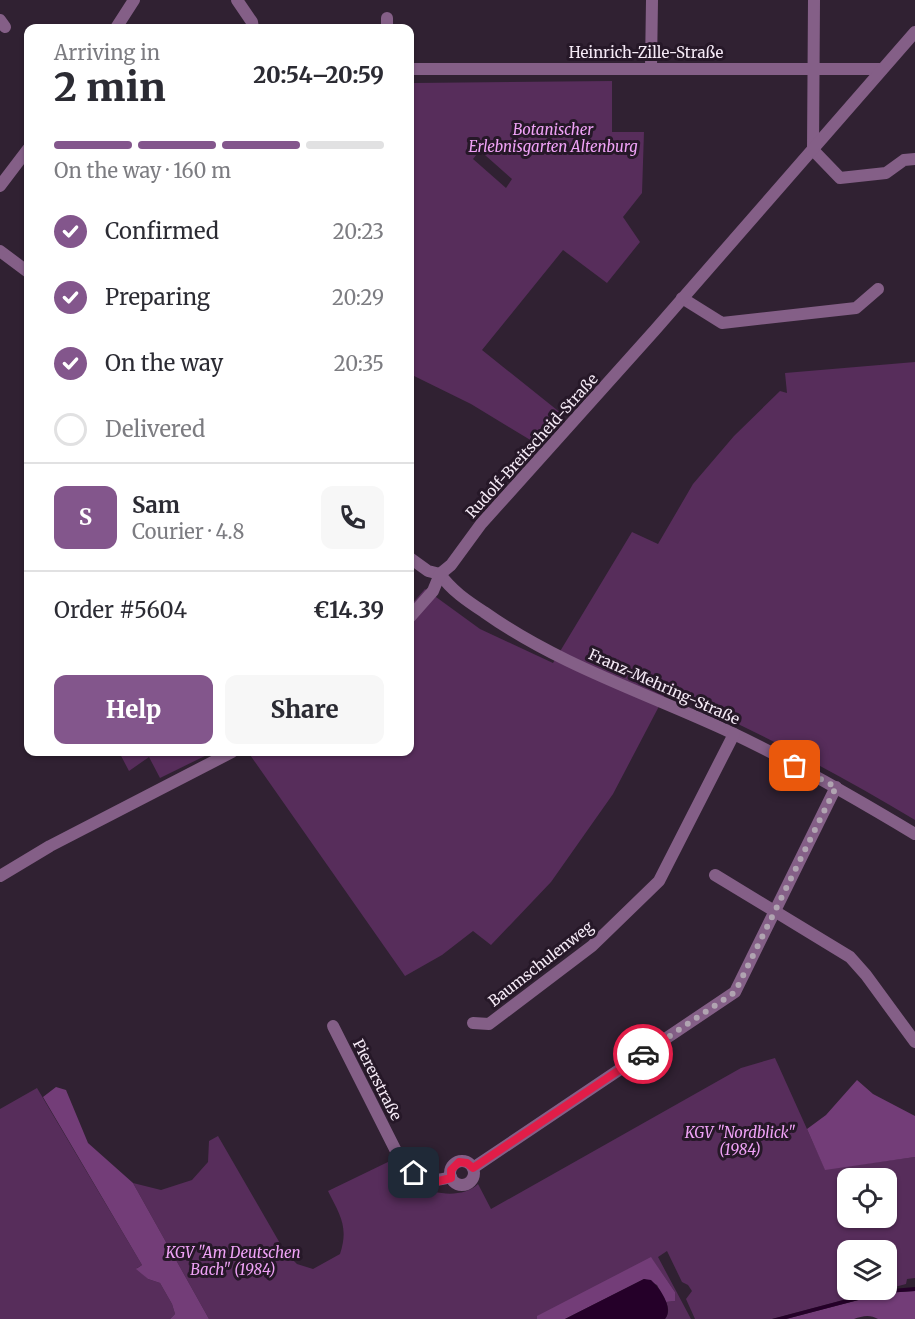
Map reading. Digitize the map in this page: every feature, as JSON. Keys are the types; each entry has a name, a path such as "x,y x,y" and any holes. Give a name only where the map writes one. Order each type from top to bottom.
{"street":[{"path":"123,24 134,0"},
{"path":"237,0 252,24"},
{"path":"651,68 652,0"},
{"path":"814,0 813,150 840,178 886,173 904,160 915,159"},
{"name":"Rudolf-Breitscheid-Straße","path":"414,612 433,591 440,574 451,565 481,524 915,32"},
{"name":"Heinrich-Zille-Straße","path":"414,69 882,69"},
{"path":"0,186 24,154"},
{"path":"0,251 24,269"},
{"path":"682,298 722,324 856,308 878,289"},
{"name":"Franz-Mehring-Straße","path":"414,561 428,571 440,574 447,584 471,604 543,650 734,734 836,787 915,834"},
{"name":"Baumschulenweg","path":"473,1023 489,1024 592,946 659,881 734,734"},
{"path":"0,876 50,846 224,756"},
{"name":"Piererstraße","path":"333,1026 398,1155 414,1173 424,1179 435,1182 451,1178 456,1183 466,1184 473,1176 473,1168 735,992 836,787"},
{"path":"715,875 849,957 866,975 915,1042"}],"green space":[{"name":"Botanischer Erlebnisgarten Altenburg","path":"612,81 612,132 644,132 642,193 623,217 640,242 607,283 563,250 482,350 562,414 537,444 471,404 414,376 414,83","holes":["476,147 512,179 506,188 473,159 477,154 473,150"]},
{"path":"915,362 915,820 793,752 667,691 613,794 551,882 491,945 473,931 442,955 405,976 251,756 414,756 414,601 425,589 480,629 553,663 632,532 658,544 693,484 734,436 780,391 787,393 785,373"},
{"path":"121,756 205,756 160,778 149,757 129,771"},
{"path":"775,1058 825,1169 915,1157 915,1278 907,1279 906,1284 897,1286 897,1240 837,1240 837,1300 843,1300 772,1319 695,1319 686,1299 692,1291 682,1282 667,1251 658,1257 691,1319 665,1319 668,1311 666,1302 675,1301 675,1292 652,1259 537,1319 209,1319 133,1183 161,1190 192,1180 208,1162 209,1141 218,1136 285,1252 297,1264 313,1269 340,1254 343,1245 342,1221 328,1191 390,1161 415,1184 433,1191 457,1193 478,1184 491,1209 741,1068"},
{"path":"37,1088 142,1265 137,1268 148,1279 160,1283 175,1314 170,1319 0,1319 0,1109"}],"shaded area":[{"path":"857,1080 873,1094 915,1116 915,1157 825,1170 807,1129 826,1115"},
{"path":"56,1087 66,1090 88,1143 133,1183 209,1319 170,1319 175,1314 160,1283 148,1279 136,1269 142,1265 43,1097"},
{"path":"651,1257 675,1292 675,1301 666,1302 657,1285 644,1279 565,1319 537,1319 537,1316"},
{"path":"644,1279 651,1280 665,1298 668,1309 665,1319 565,1319"},
{"path":"915,1287 915,1291 897,1292 897,1289"},
{"path":"915,1291 915,1319 878,1319 866,1316 854,1319 786,1319 858,1300 897,1300 897,1292"},
{"path":"843,1300 858,1300 786,1319 772,1319"}],"way so far":[{"path":"643,1054 735,992 836,787 795,766"}],"route":[{"path":"414,1173 435,1182 451,1178 451,1170 456,1163 463,1161 473,1168 643,1054"}],"park label":[{"name":"KGV \"Nordblick\" (1984)","path":"740,1142"},
{"name":"KGV \"Am Deutschen Bach\" (1984)","path":"233,1262"}]}
